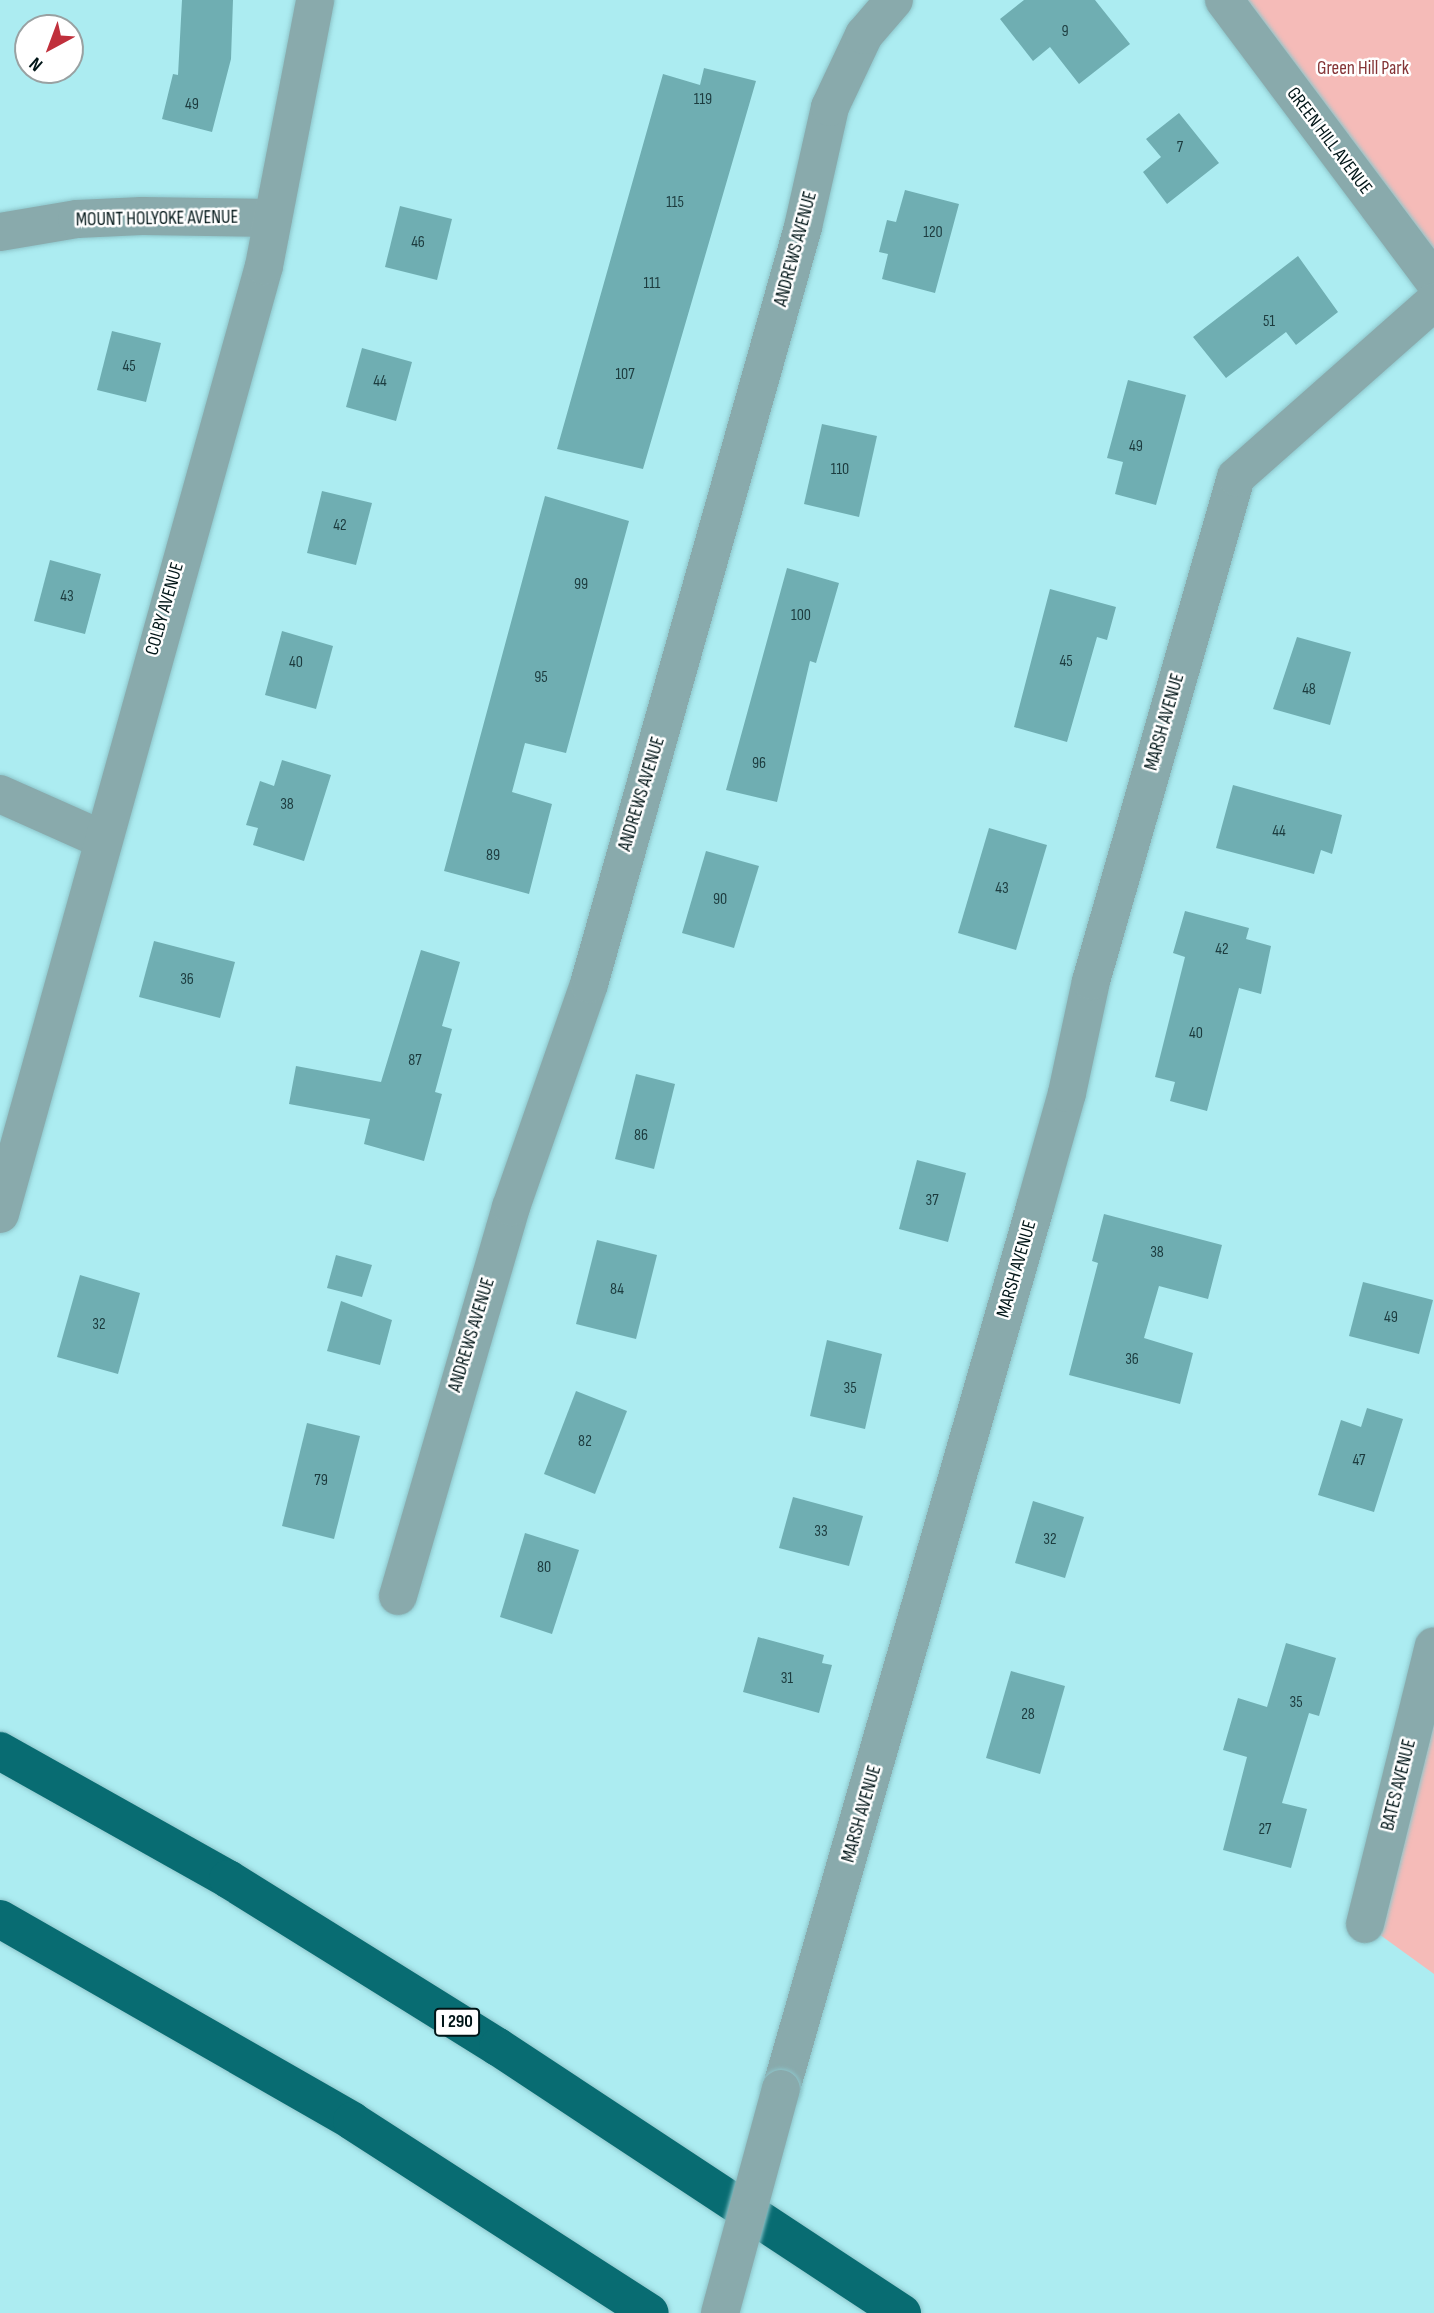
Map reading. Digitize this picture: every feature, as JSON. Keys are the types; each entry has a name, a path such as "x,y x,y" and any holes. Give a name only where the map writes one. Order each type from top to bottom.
{"highway":[{"name":"I 290","path":"0,1751 228,1879 416,1996 902,2313"},
{"path":"0,1919 352,2121 649,2313"}],"street":[{"name":"COLBY AVENUE","path":"0,1214 101,839 255,296 273,218 314,0"},
{"name":"ANDREWS AVENUE","path":"398,1596 504,1230 589,984 803,227 830,107 864,35 894,0"},
{"name":"GREEN HILL AVENUE","path":"1224,0 1434,282"},
{"name":"MOUNT HOLYOKE AVENUE","path":"0,232 116,217 273,218"},
{"name":"MARSH AVENUE","path":"720,2313 781,2089 1035,1208 1067,1093 1091,981 1236,477 1434,302"},
{"path":"0,794 101,839"},
{"name":"BATES AVENUE","path":"1365,1924 1434,1646"}],"green space":[{"name":"Green Hill Park","path":"1223,0 1434,0 1434,282"},
{"path":"1434,1646 1434,1974 1365,1924"}],"building":[{"path":"182,0 233,0 231,59 212,132 162,119 173,74 178,75"},
{"path":"1024,0 1095,0 1130,44 1079,84 1050,47 1033,61 1000,19"},
{"path":"704,68 756,81 643,469 557,449 663,74 700,85"},
{"path":"1179,113 1219,163 1167,204 1143,172 1161,157 1146,139"},
{"path":"905,190 959,204 935,293 882,279 888,254 879,252 887,220 896,222"},
{"path":"400,206 452,219 437,280 385,267"},
{"path":"1298,256 1338,312 1296,345 1286,332 1226,378 1193,337"},
{"path":"112,331 161,343 146,402 97,390"},
{"path":"362,348 412,362 396,421 346,407"},
{"path":"1128,380 1186,395 1156,505 1115,494 1123,462 1107,458"},
{"path":"822,424 877,436 859,517 804,504"},
{"path":"322,491 372,503 356,565 307,553"},
{"path":"545,496 629,521 566,753 525,743 512,792 552,804 529,894 444,871"},
{"path":"50,560 101,574 85,634 34,621"},
{"path":"787,568 839,583 816,663 810,661 777,802 726,790"},
{"path":"1050,589 1116,607 1107,640 1097,637 1067,742 1014,727"},
{"path":"282,631 333,646 316,709 265,695"},
{"path":"1297,637 1351,652 1330,725 1273,709"},
{"path":"282,760 331,775 304,861 253,845 258,828 246,825 260,781 274,786"},
{"path":"1233,785 1342,815 1332,854 1321,850 1314,874 1216,848"},
{"path":"989,828 1047,845 1016,950 958,933"},
{"path":"706,851 759,866 734,948 682,933"},
{"path":"1185,911 1249,928 1246,939 1271,946 1261,994 1239,988 1207,1111 1170,1101 1175,1082 1155,1077 1185,957 1173,953"},
{"path":"154,941 235,962 220,1018 139,997"},
{"path":"421,950 460,962 442,1026 452,1029 435,1092 442,1094 424,1161 364,1144 370,1119 289,1104 296,1066 381,1082"},
{"path":"636,1074 675,1084 654,1169 615,1159"},
{"path":"917,1160 966,1173 948,1242 899,1229"},
{"path":"1104,1214 1222,1245 1208,1299 1159,1286 1144,1338 1193,1353 1180,1404 1069,1375 1098,1263 1092,1261"},
{"path":"597,1240 657,1255 636,1339 576,1324"},
{"path":"336,1255 372,1265 362,1297 327,1288"},
{"path":"80,1275 140,1293 118,1374 57,1357"},
{"path":"1363,1282 1433,1300 1419,1354 1349,1336"},
{"path":"341,1301 392,1320 380,1365 327,1351"},
{"path":"827,1340 882,1354 865,1429 810,1416"},
{"path":"576,1391 627,1411 595,1494 544,1474"},
{"path":"1367,1408 1403,1419 1374,1512 1318,1495 1341,1420 1361,1427"},
{"path":"307,1423 360,1436 334,1539 282,1526"},
{"path":"793,1497 863,1516 849,1566 779,1548"},
{"path":"1033,1501 1084,1517 1065,1578 1015,1563"},
{"path":"525,1533 579,1550 552,1634 500,1617"},
{"path":"758,1637 824,1655 822,1663 832,1665 819,1713 743,1692"},
{"path":"1286,1643 1336,1658 1319,1716 1309,1713 1282,1803 1307,1809 1291,1868 1223,1850 1247,1757 1223,1750 1238,1698 1267,1707"},
{"path":"1011,1671 1065,1686 1040,1774 986,1758"}]}
